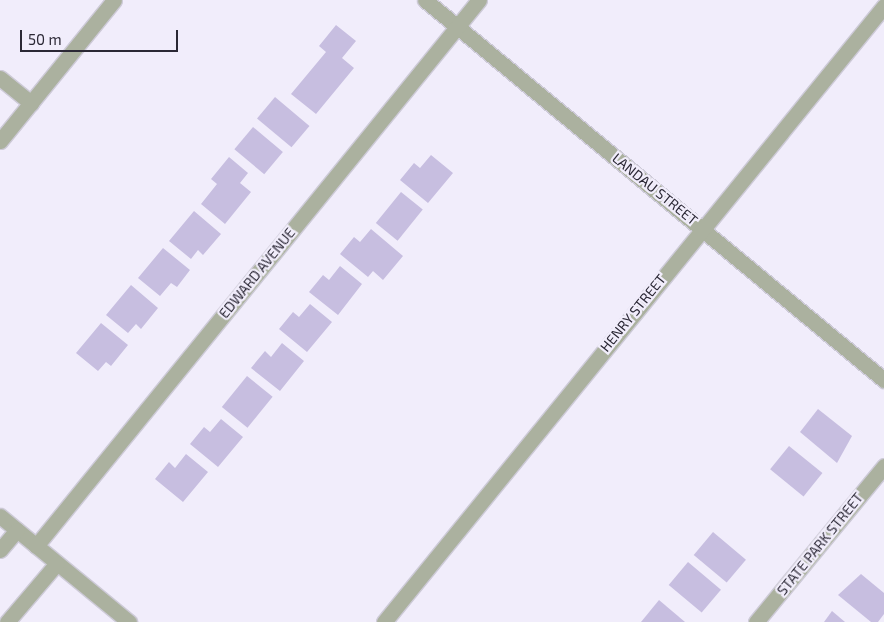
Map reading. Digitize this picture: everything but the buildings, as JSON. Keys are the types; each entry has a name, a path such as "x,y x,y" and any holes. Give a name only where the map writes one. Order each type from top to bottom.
{"street":[{"path":"0,141 114,0"},
{"name":"LANDAU STREET","path":"425,0 884,380"},
{"name":"EDWARD AVENUE","path":"36,546 479,0"},
{"name":"HENRY STREET","path":"384,622 884,6"},
{"path":"0,78 30,103"},
{"name":"STATE PARK STREET","path":"756,622 884,466"},
{"path":"0,516 129,622"},
{"path":"0,550 16,530"},
{"path":"8,622 57,563"}]}
